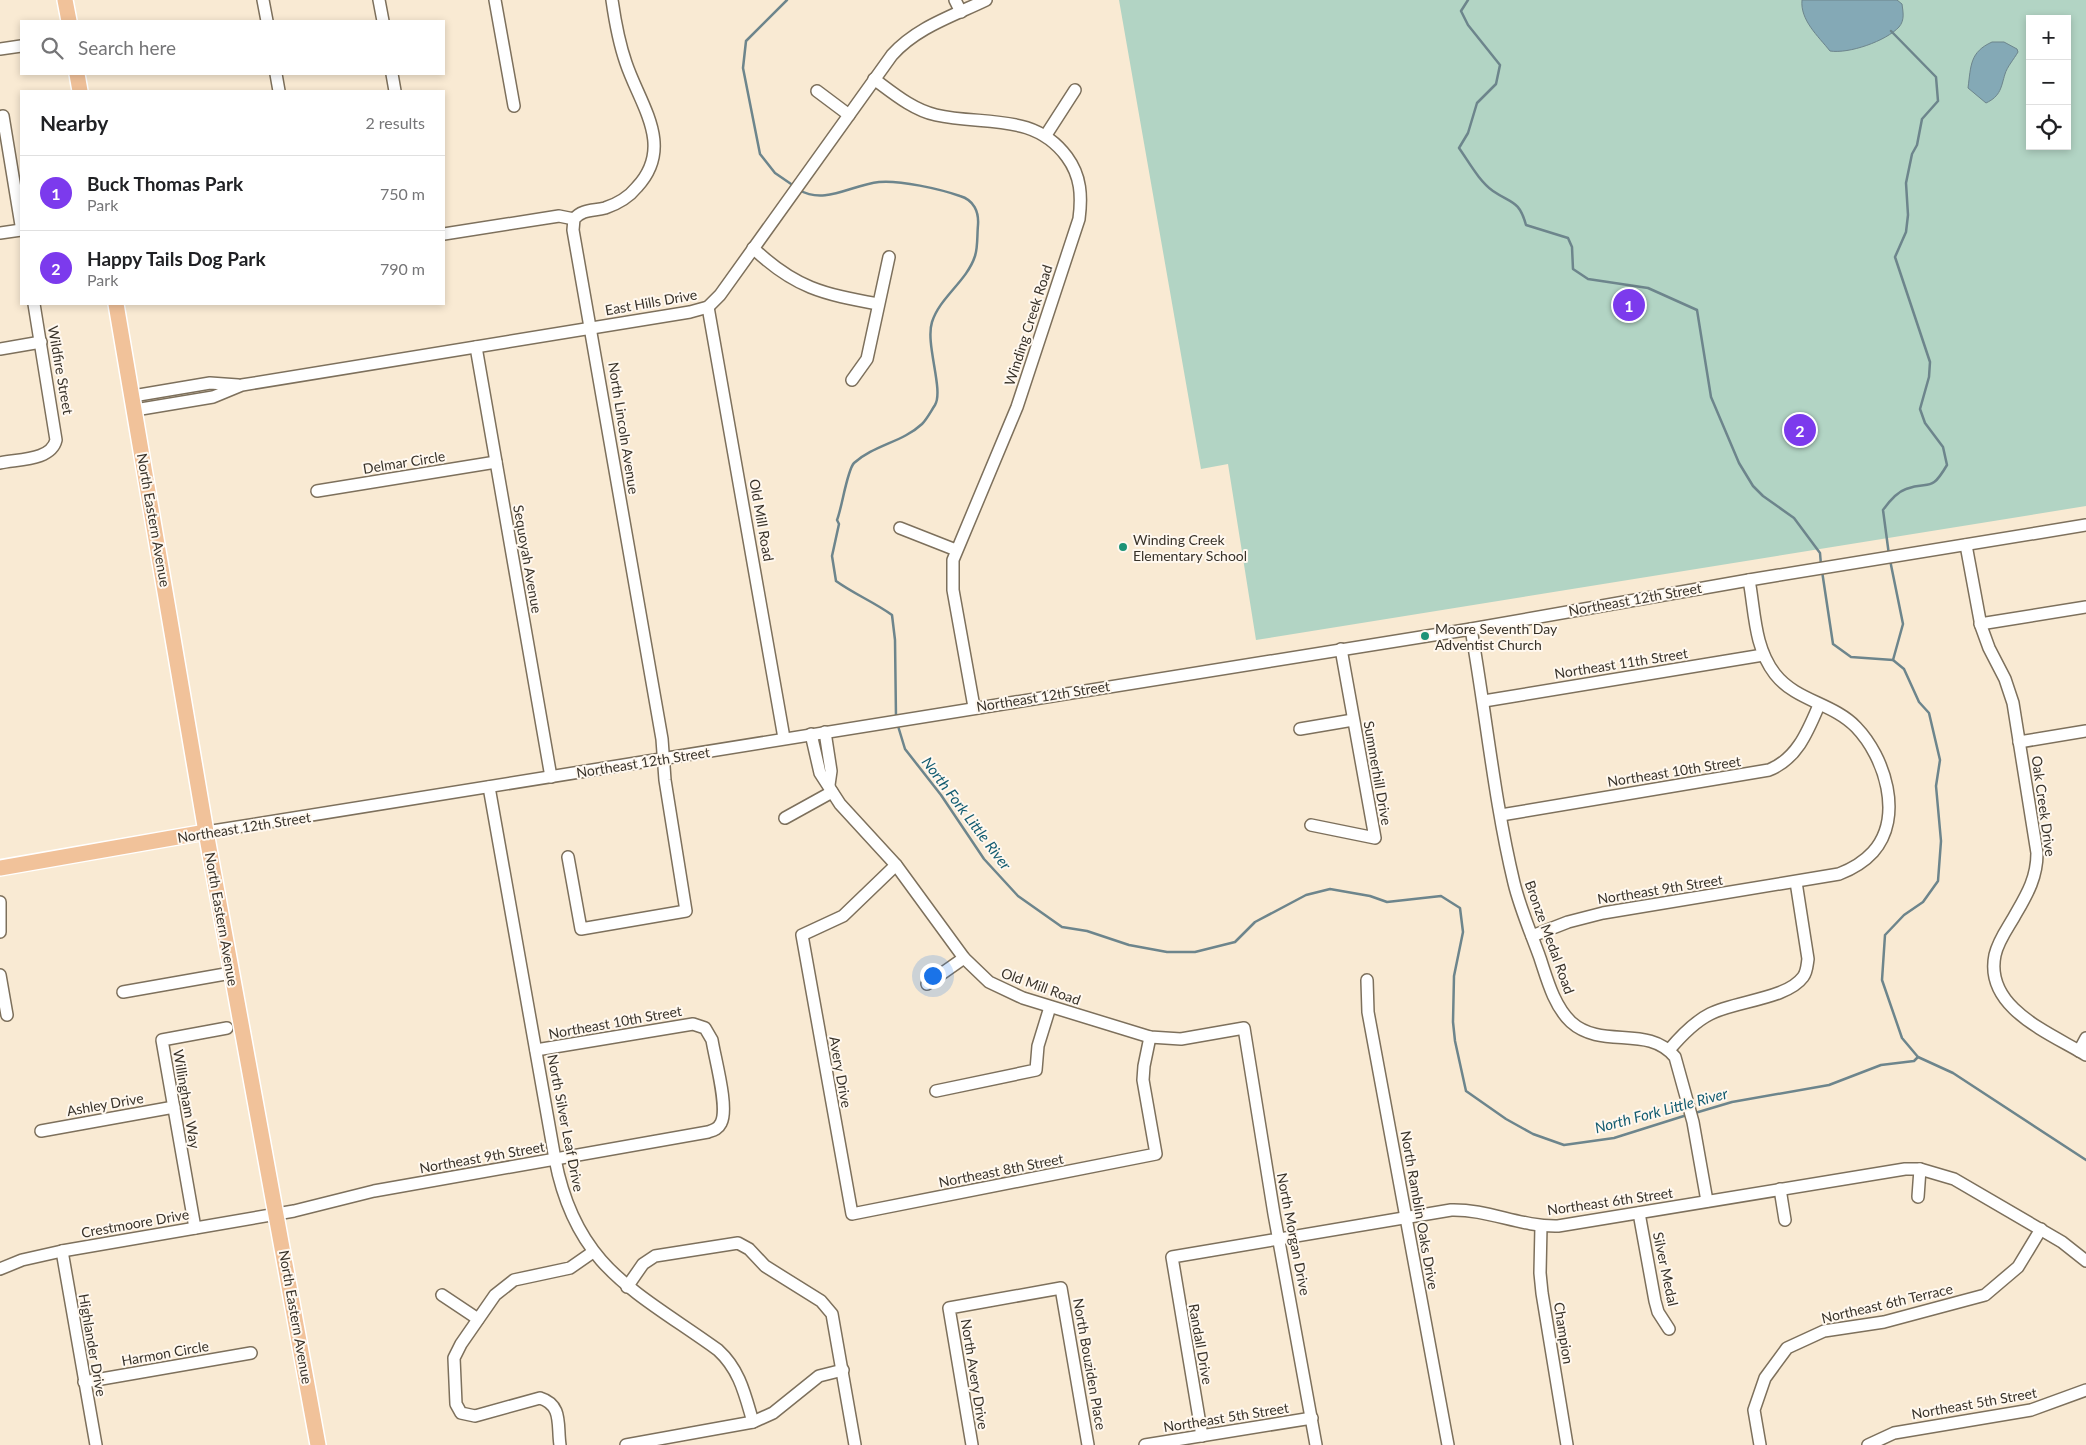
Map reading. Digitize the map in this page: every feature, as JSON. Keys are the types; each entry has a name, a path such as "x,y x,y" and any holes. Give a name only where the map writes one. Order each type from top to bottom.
{"main road":[{"path":"65,0 69,20"},
{"path":"78,75 80,90"},
{"name":"North Eastern Avenue","path":"116,305 206,832 318,1445"},
{"name":"Northeast 12th Street","path":"0,868 206,832"}],"street":[{"path":"264,0 267,20"},
{"path":"379,0 383,20"},
{"path":"495,0 514,106"},
{"path":"445,234 559,216 574,219 580,213 612,205 630,194 648,172 653,152 653,128 625,60 612,0"},
{"path":"955,0 961,12"},
{"name":"East Hills Drive","path":"134,403 213,397 242,386 690,312 708,307 720,295 804,180 883,65 906,41 924,29 986,0"},
{"path":"0,49 20,46"},
{"path":"276,75 279,90"},
{"path":"392,75 395,90"},
{"name":"Winding Creek Road","path":"874,79 909,104 930,113 1017,125 1046,135 1068,159 1078,179 1082,198 1079,219 1017,408 956,550 952,567 953,590 974,707"},
{"path":"1046,135 1075,90"},
{"path":"817,91 849,116"},
{"path":"2,116 20,219"},
{"name":"North Lincoln Avenue","path":"568,857 581,929 686,911 662,739 592,328 573,230 574,219"},
{"path":"0,233 20,230"},
{"path":"753,248 801,284 814,290 878,304"},
{"path":"852,380 867,359 890,257"},
{"name":"Wildfire Street","path":"0,464 48,453 54,447 56,440 34,305"},
{"name":"Old Mill Road","path":"708,307 738,464 784,738"},
{"path":"0,349 40,342"},
{"name":"Sequoyah Avenue","path":"476,347 551,777"},
{"name":"Delmar Circle","path":"317,491 496,462"},
{"name":"Northeast 12th Street","path":"206,832 664,759 974,707 1471,629 1749,580 2086,525"},
{"path":"900,528 956,550"},
{"name":"Oak Creek Drive","path":"1966,545 1980,624 2009,690 2036,843 2037,865 2030,889 1998,946 1994,961 1996,978 2002,996 2013,1009 2082,1053"},
{"path":"1749,580 1763,655"},
{"path":"1980,624 2086,607"},
{"name":"Bronze Medal Road","path":"1471,629 1514,884 1557,1003 1571,1022 1599,1036 1647,1039 1669,1050"},
{"name":"Summerhill Drive","path":"1311,825 1374,838 1341,650"},
{"name":"Northeast 11th Street","path":"1484,701 1763,655"},
{"name":"Northeast 9th Street","path":"1532,936 1568,922 1603,913 1839,874 1854,868 1878,844 1887,820 1887,787 1874,751 1856,727 1833,710 1820,706 1788,688 1775,674 1763,655"},
{"name":"Northeast 10th Street","path":"1501,815 1769,770 1782,764 1794,753 1820,706"},
{"path":"1300,729 1353,720"},
{"path":"2019,742 2086,731"},
{"path":"785,818 830,789 830,771 825,732"},
{"name":"Old Mill Road","path":"811,734 820,773 830,789 850,817 896,865 964,958 988,982 1002,990 1050,1007 1150,1037 1181,1039 1244,1028"},
{"name":"North Silver Leaf Drive","path":"489,787 555,1159 568,1206 593,1252 627,1287 718,1350 727,1360 740,1378 753,1422"},
{"name":"Avery Drive","path":"852,1214 802,935 843,916 896,865"},
{"path":"1707,1201 1686,1095 1674,1057 1669,1050 1687,1031 1708,1014 1790,989 1802,979 1808,959 1796,882"},
{"path":"0,902 0,932"},
{"path":"927,984 964,958"},
{"path":"123,992 231,973"},
{"path":"0,975 7,1015"},
{"name":"North Ramblin Oaks Drive","path":"1368,980 1368,1012 1448,1445"},
{"path":"936,1091 1036,1070 1038,1046 1050,1007"},
{"name":"Northeast 10th Street","path":"536,1050 671,1026 699,1024 708,1031 712,1040 724,1114 720,1125"},
{"name":"Willingham Way","path":"195,1228 162,1040 226,1028"},
{"name":"North Morgan Drive","path":"1244,1028 1316,1445"},
{"name":"Northeast 8th Street","path":"852,1214 1156,1154 1144,1080 1144,1066 1150,1037"},
{"path":"2082,1053 2086,1038"},
{"name":"Ashley Drive","path":"41,1131 174,1107"},
{"name":"Northeast 9th Street","path":"277,1213 374,1191 708,1132 720,1125"},
{"name":"Northeast 6th Street","path":"1172,1257 1464,1210 1480,1211 1542,1226 1565,1225 1893,1170 1920,1170 1954,1179 2041,1229 2086,1261"},
{"path":"1918,1197 1920,1170"},
{"path":"1780,1188 1785,1220"},
{"name":"Silver Medal","path":"1639,1212 1655,1301 1658,1312 1669,1329"},
{"name":"Crestmoore Drive","path":"0,1269 22,1260 62,1251 277,1213"},
{"name":"Champion","path":"1542,1226 1540,1273 1542,1293 1567,1445"},
{"name":"Northeast 6th Terrace","path":"1760,1445 1754,1410 1765,1378 1787,1348 1824,1331 1884,1322 1985,1295 2018,1266 2041,1229"},
{"path":"627,1287 643,1264 655,1256 738,1243 749,1249 765,1266 828,1308 834,1320 855,1445"},
{"name":"Highlander Drive","path":"62,1251 96,1445"},
{"path":"560,1445 557,1409 550,1402 540,1398 475,1416 465,1415 458,1410 454,1358 495,1295 509,1283 570,1268 593,1252"},
{"name":"Randall Drive","path":"1172,1257 1202,1436"},
{"name":"North Avery Drive","path":"972,1445 949,1308 1061,1288"},
{"name":"North Bouziden Place","path":"1061,1288 1088,1445"},
{"path":"442,1295 478,1319"},
{"name":"Harmon Circle","path":"84,1382 252,1353"},
{"path":"626,1445 753,1422 773,1413 818,1376 843,1370"},
{"name":"Northeast 5th Street","path":"1868,1445 1894,1433 2031,1410 2086,1390"},
{"name":"Northeast 5th Street","path":"1146,1445 1312,1418"}],"green space":[{"path":"1119,0 2086,0 2086,506 1256,640 1228,464 1201,469"}],"water":[{"path":"1802,0 1897,0 1902,4 1903,19 1899,27 1876,42 1847,50 1830,51 1815,34 1807,21 1802,7"},
{"path":"1992,42 2004,42 2017,49 2018,52 2006,71 1998,94 1986,103 1968,88 1973,60 1979,50"}],"waterway":[{"name":"North Fork Little River","path":"787,0 746,41 743,68 760,154 775,173 794,186"},
{"path":"1468,0 1461,11 1468,25 1500,65 1496,84 1477,103 1468,133 1459,148 1488,187 1514,204 1521,211 1526,225 1568,238 1572,247 1573,269 1588,279 1648,288 1697,310 1711,397 1739,463 1753,486 1763,496 1794,518 1820,553 1821,565"},
{"path":"1889,555 1883,510 1903,490 1933,483 1947,465 1943,447 1925,423 1920,409 1929,377 1930,362 1895,257 1906,232 1908,215 1906,183 1912,154 1917,145 1922,119 1938,101 1936,77 1891,31"},
{"name":"North Fork Little River","path":"799,190 819,196 879,182 909,184 965,198 975,207 978,216 975,256 966,273 941,305 932,322 930,331 937,389 935,405 924,422 914,430 870,452 854,463 849,473 837,520 839,524 832,556 836,581 892,615 895,640 896,718"},
{"path":"1890,560 1903,624 1893,660"},
{"path":"1822,571 1833,644 1851,657 1893,660 1904,669 1919,702 1929,713 1940,760 1936,786 1941,841 1938,881 1923,902 1904,915 1885,935 1882,980 1902,1038 1918,1057 1953,1073 2086,1160"},
{"name":"North Fork Little River","path":"898,726 905,749 941,795 984,859 1018,896 1062,927 1087,931 1129,945 1167,952 1195,952 1235,942 1255,922 1306,895 1330,889 1370,896 1387,902 1441,896 1460,908 1463,932 1454,976 1453,1022 1455,1041 1466,1091 1506,1119 1533,1134 1564,1145 1614,1138 1687,1115"},
{"name":"North Fork Little River","path":"1695,1113 1732,1102 1829,1085 1881,1065 1914,1061 1918,1057"}],"place":[{"name":"Buck Thomas Park","path":"1629,305"},
{"name":"Happy Tails Dog Park","path":"1800,430"},
{"name":"Winding Creek Elementary School","path":"1123,547"},
{"name":"Moore Seventh Day Adventist Church","path":"1425,636"}]}
